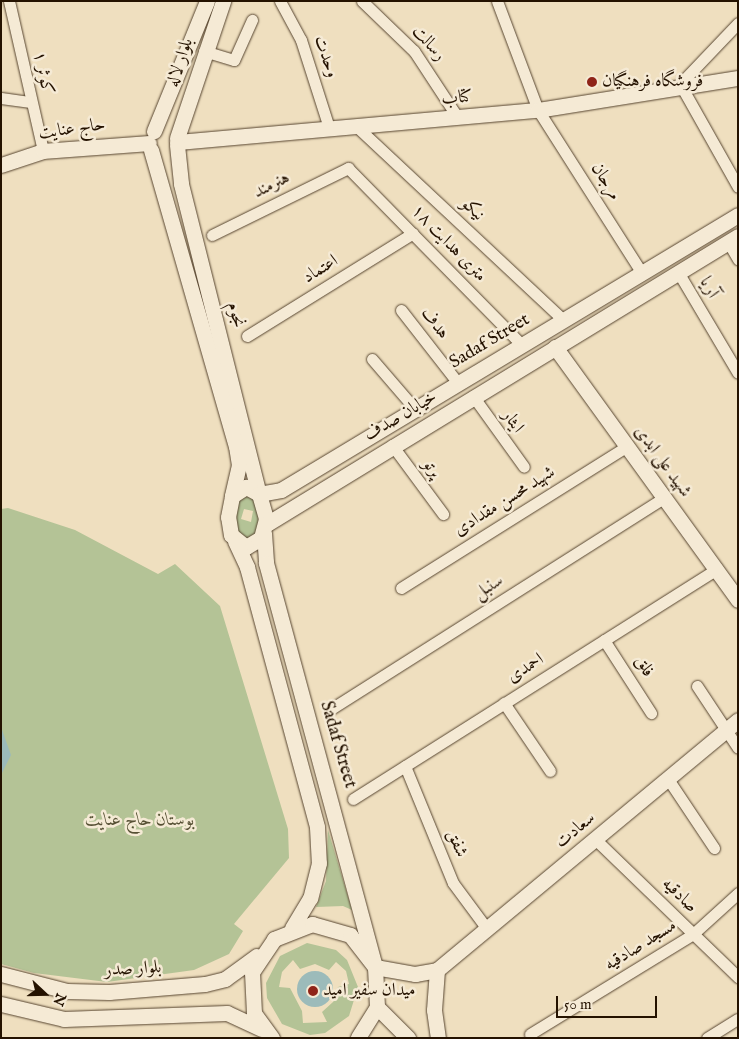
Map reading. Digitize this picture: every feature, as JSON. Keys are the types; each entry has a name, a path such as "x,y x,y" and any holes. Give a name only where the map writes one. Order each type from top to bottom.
{"main road":[{"name":"بلوار لاله","path":"151,141 207,1"},
{"name":"بلوار لاله","path":"177,142 204,51 223,1"},
{"name":"کتاب","path":"177,142 538,110 680,84 738,78"},
{"path":"168,129 177,142 168,156 151,141 168,129"},
{"name":"حاج عنایت","path":"1,165 42,151 151,141"},
{"name":"نجوم","path":"151,141 236,446 239,465 228,524 235,541"},
{"name":"نجوم","path":"177,142 181,184 259,494 264,529"},
{"name":"Sadaf Street","path":"232,496 246,487 259,494 281,490 738,215"},
{"name":"خیابان صدف","path":"235,541 250,547 264,529 392,445 733,239"},
{"name":"شهید علی ابدی","path":"555,347 738,600"},
{"name":"Sadaf Street","path":"264,529 266,563 376,967 377,1007"},
{"path":"235,541 247,568 318,827 319,863 312,889 292,928 332,927 360,944 376,967 415,974 437,970 434,1010 438,1038"},
{"name":"سعادت","path":"437,970 733,725"},
{"name":"بلوار صدر","path":"1,974 67,991 205,984 225,979 292,928"},
{"path":"260,954 250,992 268,1034"},
{"path":"1,1004 64,1019 227,1013 268,1034"},
{"path":"358,1038 377,1007 408,1038"}],"street":[{"name":"کوثر ۱","path":"9,1 42,151"},
{"name":"وحدت","path":"280,1 302,40 329,128"},
{"name":"رسالت","path":"362,1 414,51 458,118"},
{"name":"مرجان","path":"497,1 538,110 642,272"},
{"path":"204,51 234,60 252,20"},
{"path":"738,23 680,84 738,187"},
{"path":"1,98 31,102"},
{"name":"نیکو","path":"356,126 563,320"},
{"name":"۱۸ متری هدایت","path":"348,168 522,345"},
{"name":"هنرمند","path":"212,235 348,168"},
{"name":"اعتماد","path":"247,336 413,233"},
{"path":"733,239 738,259"},
{"name":"آریا","path":"678,272 738,373"},
{"name":"هدف","path":"401,310 458,383"},
{"path":"372,359 415,410"},
{"name":"ایثار","path":"473,396 524,467"},
{"name":"پرتو","path":"392,445 443,514"},
{"name":"شهید محسن مقدادی","path":"401,588 627,446"},
{"name":"سنبل","path":"331,709 665,497"},
{"name":"احمدی","path":"353,799 717,569"},
{"name":"فلق","path":"604,640 651,713"},
{"path":"697,686 733,725 738,748"},
{"path":"504,703 550,771"},
{"name":"شفق","path":"405,766 453,882 488,929"},
{"path":"668,778 714,848"},
{"name":"صادقیه","path":"595,839 738,977"},
{"name":"مسجد صادقیه","path":"530,1034 693,934 738,893"},
{"path":"707,1038 738,1019"}],"green space":[{"path":"251,496 258,505 259,526 253,539 238,536 235,522 240,498","holes":["244,509 253,511 251,522 241,519"]},
{"name":"بوستان حاج عنایت","path":"8,508 75,530 158,574 175,564 220,606 288,829 289,858 234,924 243,931 229,954 194,970 107,982 34,973 1,964 1,509"},
{"path":"328,830 352,910 343,906 316,907 326,881"},
{"path":"307,943 336,950 347,960 358,987 349,1016 325,1033 310,1035 282,1024 267,998 266,983 280,956","holes":["293,960 300,969 315,964 329,970 336,962 346,971 349,984 338,987 333,1002 322,1012 327,1022 303,1023 302,1011 290,988 279,987 282,972"]}],"water":[{"path":"1,727 11,755 1,775"},
{"path":"315,971 328,976 333,989 328,1002 315,1007 302,1002 297,989 302,976"}],"place":[{"name":"فروشگاه فرهنگیان","path":"592,82"},
{"name":"میدان سفیر امید","path":"313,991"}]}
